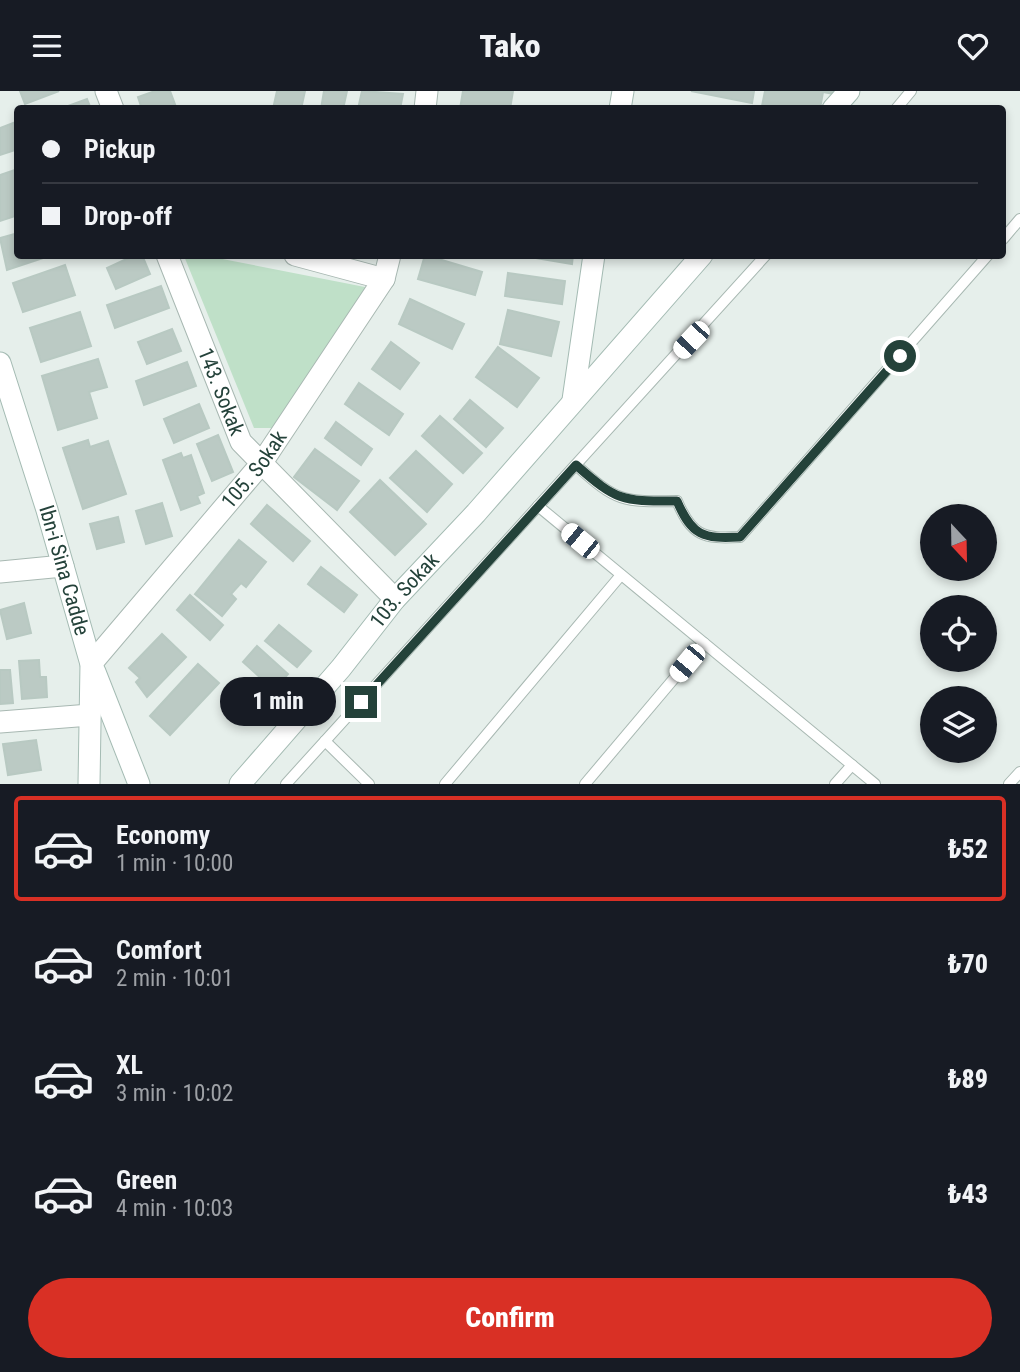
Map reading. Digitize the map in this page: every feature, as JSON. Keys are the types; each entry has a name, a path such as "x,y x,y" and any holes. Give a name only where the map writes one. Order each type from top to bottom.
{"street":[{"path":"837,105 849,91"},
{"name":"143. Sokak","path":"169,259 241,442 395,599"},
{"path":"310,259 384,279"},
{"name":"105. Sokak","path":"91,664 261,464 384,279 389,259"},
{"path":"573,400 593,259"},
{"name":"103. Sokak","path":"240,784 341,668 395,599 477,513 698,259"},
{"name":"Ibn-i Sina Cadde","path":"0,363 8,412 63,566 91,664 89,784"},
{"path":"0,572 63,566"},
{"path":"91,664 139,784"},
{"path":"0,722 90,715"}],"lane":[{"path":"899,105 911,91"},
{"path":"1006,235 1020,219"},
{"path":"286,784 762,259"},
{"path":"576,465 606,492 633,501 677,501 687,525 710,538 740,537 984,259"},
{"path":"538,506 875,784"},
{"path":"445,784 621,575"},
{"path":"584,784 704,643"},
{"path":"325,741 369,784"},
{"path":"835,784 852,765"},
{"path":"1009,784 1020,772"}],"green space":[{"path":"185,259 222,259 370,288 272,428 254,428"}],"building":[{"path":"20,91 59,91 25,104"},
{"path":"155,91 170,91 175,105 141,105 138,97"},
{"path":"277,91 305,91 302,105 274,105"},
{"path":"324,91 347,91 344,105 322,105"},
{"path":"362,91 403,94 401,105 359,105"},
{"path":"463,91 513,91 511,105 461,105"},
{"path":"691,91 754,91 752,103"},
{"path":"765,91 834,91 834,94 823,92 821,105 762,105"},
{"path":"87,99 89,105 71,105"},
{"path":"14,123 14,150 0,155 0,128"},
{"path":"14,170 14,216 0,221 0,175"},
{"path":"14,234 14,259 40,259 7,270 0,238"},
{"path":"126,259 144,259 150,274 116,289 107,268"},
{"path":"424,259 438,259 482,272 475,295 418,279"},
{"path":"542,259 573,259 572,264"},
{"path":"65,265 75,295 23,312 13,283"},
{"path":"508,273 565,281 562,304 505,296"},
{"path":"161,286 169,308 115,328 107,305"},
{"path":"410,299 464,324 452,349 399,324"},
{"path":"508,310 559,322 551,356 500,344"},
{"path":"80,312 91,346 41,362 30,328"},
{"path":"172,329 181,351 147,364 138,342"},
{"path":"391,342 419,363 400,389 372,369"},
{"path":"498,347 539,378 517,407 476,377"},
{"path":"98,359 107,387 89,392 97,418 58,430 42,376"},
{"path":"187,362 196,386 144,405 136,381"},
{"path":"359,383 403,414 389,435 345,404"},
{"path":"470,400 503,428 486,447 454,419"},
{"path":"199,404 209,428 174,443 164,419"},
{"path":"440,416 482,453 463,473 422,436"},
{"path":"336,422 372,449 361,465 325,438"},
{"path":"218,435 233,472 212,481 197,444"},
{"path":"88,440 90,447 108,441 126,494 83,509 63,448"},
{"path":"315,449 359,481 337,510 294,477"},
{"path":"416,451 452,484 427,512 390,478"},
{"path":"181,453 183,458 191,455 204,493 197,496 200,503 181,510 163,460"},
{"path":"380,480 426,524 395,555 350,512"},
{"path":"162,503 172,536 146,544 136,511"},
{"path":"267,505 310,541 293,561 251,524"},
{"path":"118,517 124,542 97,549 90,524"},
{"path":"239,540 266,562 246,587 241,583 231,594 236,599 222,616 195,594"},
{"path":"321,567 357,595 344,612 308,584"},
{"path":"190,595 223,625 210,640 177,610"},
{"path":"24,603 31,633 7,639 0,610"},
{"path":"279,625 311,651 297,667 265,641"},
{"path":"162,634 186,657 147,697 136,682 140,678 129,668"},
{"path":"257,646 288,674 274,690 243,662"},
{"path":"39,660 40,677 46,677 47,697 22,699 19,661"},
{"path":"198,664 219,683 170,735 150,716"},
{"path":"0,670 10,670 13,703 0,704"},
{"path":"237,690 261,710 246,723 224,705"},
{"path":"36,740 41,770 8,775 3,744"}],"route":[{"path":"361,702 576,465 606,492 633,501 677,501 687,525 710,538 740,537 900,356"}]}
